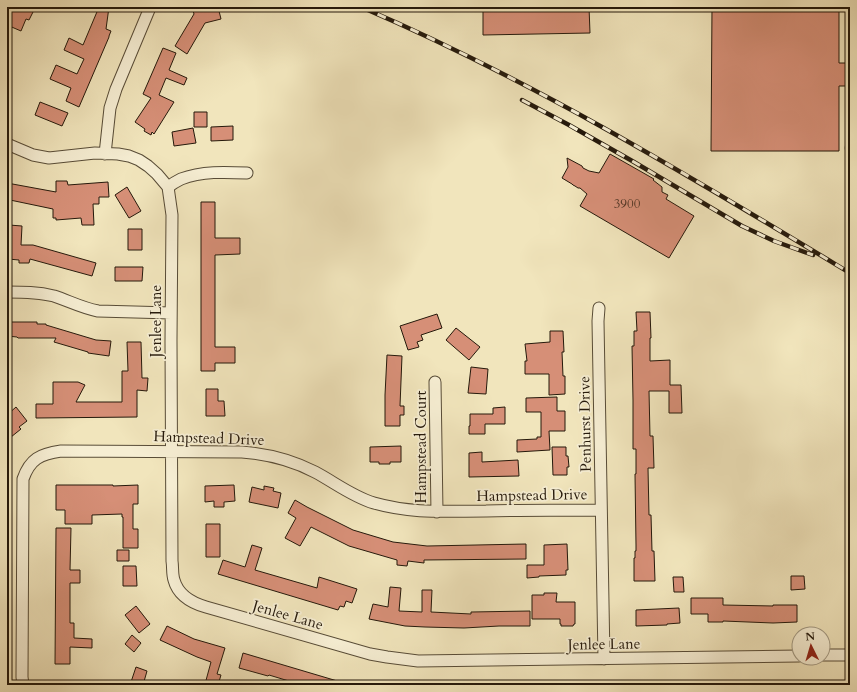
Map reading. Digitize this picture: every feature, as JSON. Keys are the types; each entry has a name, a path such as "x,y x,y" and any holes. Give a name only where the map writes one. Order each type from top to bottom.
{"street":[{"path":"105,154 110,108 116,89 149,10"},
{"path":"7,144 33,155 49,158 70,155 105,154 128,156 139,160 148,166 168,187 180,180 202,174 215,172 247,173"},
{"name":"Jenlee Lane","path":"168,187 172,215 172,561 174,580 180,592 189,600 206,608 370,654 418,661 791,656"},
{"path":"7,292 43,293 87,309 98,311 171,312"},
{"name":"Penhurst Drive","path":"599,308 604,659"},
{"name":"Hampstead Court","path":"436,382 437,512"},
{"name":"Hampstead Drive","path":"23,685 23,479 26,470 35,460 53,452 172,451 242,452 263,454 294,462 372,502 400,509 437,512 601,510"},
{"path":"831,655 850,655"}],"building":[{"path":"7,7 28,7 34,10 29,20 26,19 21,31 7,25"},
{"path":"99,7 109,7 106,29 111,31 79,107 66,101 71,88 50,79 56,65 77,74 84,59 64,50 69,38 83,45"},
{"path":"192,7 218,7 221,19 205,23 187,54 175,46 194,14"},
{"path":"483,7 589,7 590,33 483,35"},
{"path":"712,7 839,7 839,63 848,63 848,86 839,86 839,151 711,151"},
{"path":"163,48 176,53 169,70 187,78 184,85 166,78 159,95 174,102 154,134 152,132 151,135 144,131 145,129 135,122 151,98 143,94"},
{"path":"40,102 68,113 62,126 35,115"},
{"path":"194,112 207,112 207,127 194,127"},
{"path":"233,126 233,140 211,141 211,127"},
{"path":"193,128 196,143 174,146 172,132"},
{"path":"610,154 654,179 653,180 662,187 662,192 668,195 666,199 694,216 669,258 580,206 587,194 580,188 562,178 568,167 567,158 589,171 599,173"},
{"path":"56,181 67,181 68,185 108,182 109,197 99,197 99,204 93,204 94,225 82,225 81,218 56,220 56,218 53,218 53,209 10,199 7,207 7,183 56,192"},
{"path":"127,187 141,211 129,218 115,195"},
{"path":"201,202 215,202 215,238 240,238 240,254 215,255 215,347 235,347 235,363 215,363 215,371 201,371"},
{"path":"9,225 22,226 21,245 33,245 96,263 92,276 30,259 29,263 19,263 19,260 8,259"},
{"path":"128,229 142,229 142,250 128,250"},
{"path":"115,267 143,267 142,281 115,281"},
{"path":"636,312 650,312 650,361 670,360 670,385 681,385 682,413 669,413 669,391 649,391 650,436 653,436 654,468 648,468 649,515 651,515 655,581 634,581 634,558 636,551 636,449 633,449 632,346 634,346 634,331 637,331"},
{"path":"437,314 442,328 421,335 423,340 417,342 419,347 408,350 400,326"},
{"path":"7,322 37,322 37,324 46,324 96,340 111,341 109,356 88,353 54,342 56,338 18,338 7,336"},
{"path":"456,328 480,347 469,360 446,340"},
{"path":"550,331 563,331 564,352 562,352 563,376 565,376 565,394 549,395 549,374 525,374 525,361 527,361 525,344 550,342"},
{"path":"127,342 141,342 142,378 148,378 147,391 137,390 137,417 36,418 36,404 53,404 53,382 78,382 85,385 76,402 122,402 122,371 128,371"},
{"path":"387,355 402,356 400,406 404,406 404,415 400,415 400,426 385,426"},
{"path":"471,367 488,369 486,394 468,393"},
{"path":"206,389 218,389 218,401 224,401 225,416 206,416"},
{"path":"557,397 557,411 565,411 565,431 549,431 550,450 517,452 517,440 537,439 537,437 541,437 541,412 526,412 526,398"},
{"path":"16,407 27,421 19,427 21,429 11,437 7,433 7,415"},
{"path":"505,407 505,424 485,424 485,434 469,434 470,414 493,414 493,408"},
{"path":"401,446 401,462 379,464 379,462 370,462 370,447"},
{"path":"552,447 566,447 566,456 568,456 569,467 567,467 567,475 553,475"},
{"path":"482,452 482,462 518,460 519,476 469,477 469,453"},
{"path":"56,485 138,485 138,504 133,504 133,529 138,529 138,548 123,548 122,514 92,515 92,524 65,524 65,510 56,510"},
{"path":"234,485 235,501 224,502 224,507 214,507 214,501 205,502 205,486"},
{"path":"264,486 274,488 273,491 281,493 278,508 249,502 252,487 264,490"},
{"path":"295,500 353,530 393,542 427,546 526,544 526,559 424,560 424,563 408,561 407,566 397,565 397,560 349,546 311,527 300,546 285,538 296,518 288,513"},
{"path":"206,524 220,524 220,557 206,557"},
{"path":"56,528 71,528 70,570 80,570 80,583 70,583 70,623 74,623 74,638 92,639 92,648 70,647 70,664 55,664"},
{"path":"567,544 568,570 566,570 566,575 527,578 527,565 544,565 544,545"},
{"path":"252,545 262,548 255,570 317,588 319,577 357,589 352,603 346,601 344,607 340,606 338,610 218,574 223,560 245,567"},
{"path":"117,550 129,550 129,561 117,561"},
{"path":"123,566 136,566 137,586 123,586"},
{"path":"791,576 804,576 805,589 791,590"},
{"path":"673,577 683,577 684,592 674,592"},
{"path":"390,587 401,588 399,611 422,612 422,590 432,590 431,612 471,614 471,612 530,611 530,626 464,628 425,627 405,626 369,619 373,604 388,607"},
{"path":"544,593 557,593 556,602 575,602 575,624 573,626 561,626 560,619 532,619 532,595 544,595"},
{"path":"691,598 723,598 723,605 797,605 797,622 708,622 708,614 691,614"},
{"path":"136,606 150,624 139,633 125,615"},
{"path":"679,608 680,623 636,626 636,610"},
{"path":"167,626 194,639 225,648 217,674 221,675 218,685 205,684 211,662 160,640"},
{"path":"132,635 141,643 134,652 125,644"},
{"path":"243,653 344,683 344,685 302,685 239,668"},
{"path":"136,667 147,671 143,685 130,685"}],"railway":[{"path":"361,7 425,35 610,131 731,201 850,273"},
{"path":"522,100 634,162 742,226 774,241 813,255"},
{"path":"850,117 847,148 850,178"}]}
